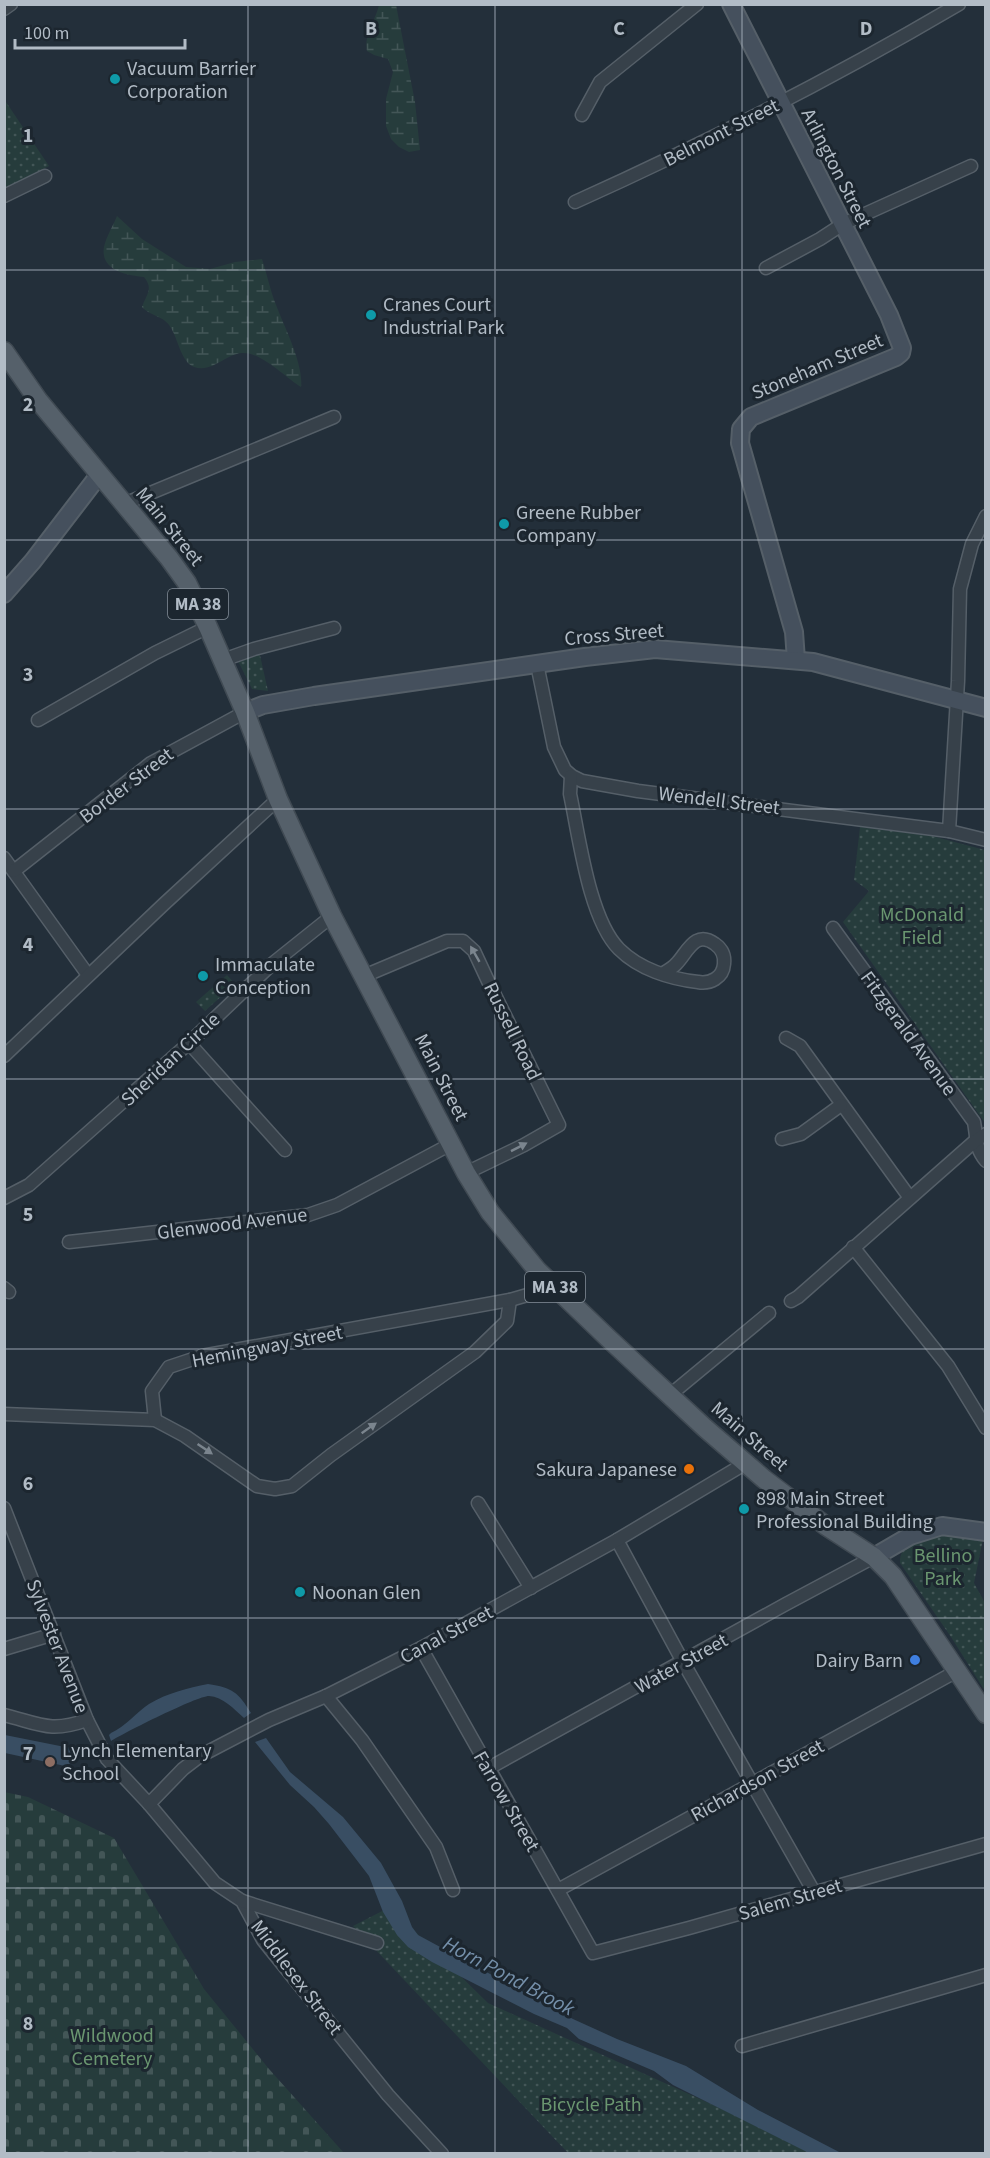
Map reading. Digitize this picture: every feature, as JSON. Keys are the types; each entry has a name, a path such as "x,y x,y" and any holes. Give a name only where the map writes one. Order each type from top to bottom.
{"main road":[{"name":"Main Street","path":"4,351 38,400 183,577 223,660 278,799 332,916 466,1173 490,1212 555,1287 669,1395 746,1463 826,1527 874,1557 893,1576 986,1714"}],"street":[{"path":"4,9 11,4"},
{"path":"582,115 600,82 697,4"},
{"name":"Arlington Street","path":"732,4 889,315 902,351"},
{"name":"Belmont Street","path":"575,202 660,163 780,102 882,49 959,4"},
{"path":"765,268 843,224 971,166"},
{"path":"4,196 45,176"},
{"name":"Stoneham Street","path":"796,660 793,630 740,441 740,431 744,423 755,415 896,357 902,351"},
{"path":"124,504 334,417"},
{"path":"4,594 33,561 99,475"},
{"path":"949,831 957,700 960,589 972,544 986,516"},
{"path":"38,720 156,653 208,627"},
{"path":"223,660 254,649 334,628"},
{"name":"Cross Street","path":"245,712 263,705 315,696 537,663 655,649 796,660 835,667 986,708"},
{"path":"537,663 554,747 565,770 571,776 570,794 598,915 608,934 619,949 642,965 662,974 681,980 708,982 714,980 723,970 724,957 717,945 697,941 686,950 678,963 662,974"},
{"name":"Border Street","path":"14,870 151,763 245,712"},
{"name":"Wendell Street","path":"571,776 593,784 949,831 986,840"},
{"path":"4,1056 278,799"},
{"path":"4,858 88,975"},
{"name":"Sheridan Circle","path":"4,1198 29,1185 189,1043 272,964 332,916"},
{"name":"Fitzgerald Avenue","path":"833,928 974,1122 980,1138 979,1152 986,1161"},
{"name":"Russell Road","path":"364,976 447,941 463,941 474,951 559,1125 466,1173"},
{"path":"786,1038 800,1046 841,1106 910,1198"},
{"path":"189,1043 285,1150"},
{"path":"782,1139 801,1134 841,1106"},
{"path":"791,1301 980,1138"},
{"name":"Glenwood Avenue","path":"69,1242 308,1215 337,1204 451,1144"},
{"path":"853,1247 981,1409 986,1428"},
{"name":"Hemingway Street","path":"155,1420 152,1391 169,1367 202,1356 510,1300 555,1287"},
{"path":"4,1414 155,1420 185,1436 257,1486 274,1489 292,1486 331,1455 475,1352 507,1321 510,1300"},
{"path":"669,1395 769,1313"},
{"name":"Canal Street","path":"149,1804 183,1769 200,1756 269,1720 326,1696 421,1648 617,1540 746,1463"},
{"path":"478,1503 531,1588"},
{"name":"Sylvester Avenue","path":"4,1508 87,1720 107,1759 149,1804"},
{"path":"874,1557 910,1536 942,1526 986,1532"},
{"path":"617,1540 683,1662 814,1892"},
{"name":"Water Street","path":"489,1768 874,1557"},
{"path":"4,1649 54,1634"},
{"name":"Farrow Street","path":"421,1648 593,1953"},
{"name":"Richardson Street","path":"558,1890 957,1671"},
{"path":"326,1696 362,1740 436,1847 453,1890"},
{"path":"4,1715 56,1728 87,1720"},
{"name":"Middlesex Street","path":"149,1804 215,1883 242,1901 264,1940 388,2095 442,2154"},
{"name":"Salem Street","path":"593,1953 986,1844"},
{"path":"242,1901 376,1943"},
{"path":"742,2046 986,1975"}],"green space":[{"path":"379,5 396,5 415,102 420,150 409,152 399,147 391,139 386,126 386,99 393,72 388,59 367,51 366,45 368,33"},
{"path":"6,102 49,166 5,188 4,103"},
{"path":"117,216 142,239 186,267 210,269 235,262 262,259 274,299 297,357 301,387 265,361 249,354 236,354 207,367 194,367 190,364 168,324 142,307 149,289 144,277 123,273 110,267 106,262 104,247"},
{"path":"259,651 268,691 252,689 237,659"},
{"name":"McDonald Field","path":"860,827 932,836 985,850 985,1123 843,922 869,891 854,880"},
{"path":"227,975 235,984 205,1011 196,1002"},
{"name":"Bellino Park","path":"936,1533 983,1539 974,1583 985,1603 985,1691 900,1563 903,1551 907,1547 917,1540"},
{"name":"Wildwood Cemetery","path":"4,1792 28,1797 114,1838 204,1989 269,2069 344,2153 5,2153"},
{"name":"Bicycle Path","path":"390,1907 488,2003 819,2153 568,2153 353,1926"}],"water":[{"path":"208,1684 234,1692 251,1713 244,1718 224,1701 209,1696 176,1708 111,1741 109,1735 111,1733 149,1704 170,1694"},
{"path":"5,1735 65,1747 80,1746 82,1752 79,1759 65,1766 5,1753"},
{"name":"Horn Pond Brook","path":"266,1738 290,1772 343,1817 381,1863 418,1935 573,2019 686,2066 758,2110 841,2153 809,2153 673,2085 654,2071 579,2039 567,2028 534,2014 432,1962 408,1947 397,1935 383,1912 369,1876 329,1824 290,1785 255,1742"}],"place":[{"name":"Vacuum Barrier Corporation","path":"115,79"},
{"name":"Cranes Court Industrial Park","path":"371,315"},
{"name":"Greene Rubber Company","path":"504,524"},
{"name":"Immaculate Conception","path":"203,976"},
{"name":"Sakura Japanese","path":"689,1469"},
{"name":"898 Main Street Professional Building","path":"744,1509"},
{"name":"Noonan Glen","path":"300,1592"},
{"name":"Dairy Barn","path":"915,1660"},
{"name":"Lynch Elementary School","path":"50,1762"}]}
